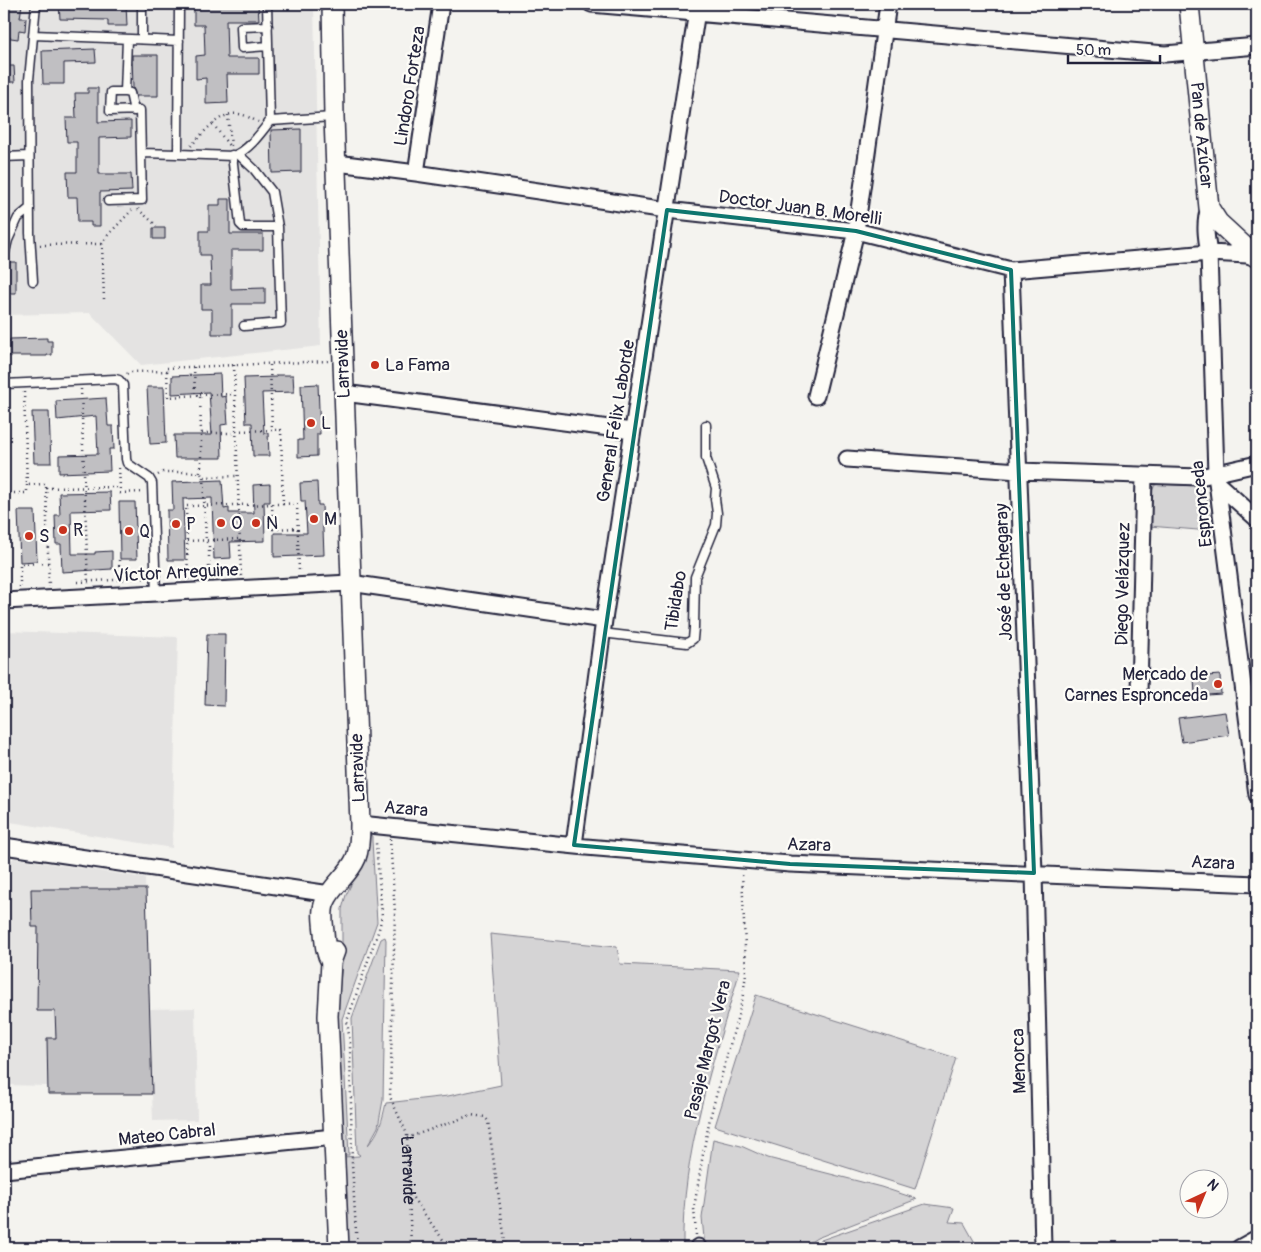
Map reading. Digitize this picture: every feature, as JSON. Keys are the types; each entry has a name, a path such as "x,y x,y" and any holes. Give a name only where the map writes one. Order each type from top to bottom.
{"street":[{"name":"Larravide","path":"332,4 334,117 350,584 375,824 360,843 357,856 347,874 330,894 323,914 326,954 331,962 328,1016 338,1248"},
{"name":"Lindoro Forteza","path":"416,173 442,4"},
{"path":"591,4 697,9 885,29 1165,54 1257,46"},
{"path":"816,396 856,231 888,4"},
{"name":"Pan de Azúcar","path":"1189,4 1209,208"},
{"name":"General Félix Laborde","path":"574,845 603,626 697,9"},
{"name":"Doctor Juan B. Morelli","path":"336,163 667,210 856,231 1011,270 1209,253 1237,253 1257,258"},
{"path":"1209,208 1218,222 1257,258"},
{"name":"Espronceda","path":"1209,208 1205,219 1209,253 1216,478 1252,733 1257,794"},
{"name":"José de Echegaray","path":"1011,270 1034,873"},
{"path":"344,393 632,431"},
{"path":"847,459 1019,471 1216,478 1257,464"},
{"name":"Diego Velázquez","path":"1139,693 1144,476"},
{"path":"1216,478 1257,519"},
{"name":"Víctor Arreguine","path":"4,601 21,593 49,598 88,589 156,585 188,591 350,584"},
{"name":"Tibidabo","path":"350,584 603,626"},
{"name":"Azara","path":"375,824 574,845 790,864 1257,884"},
{"path":"4,846 330,894"},
{"name":"Menorca","path":"1034,873 1043,1248"},
{"name":"Mateo Cabral","path":"4,1170 334,1137"},
{"path":"1239,1248 1257,1238"}],"lane":[{"path":"33,282 30,233 29,80 36,4"},
{"path":"142,4 142,39"},
{"path":"179,4 181,154"},
{"path":"267,4 268,123"},
{"path":"268,26 241,27 242,48 268,46"},
{"path":"34,35 179,41"},
{"path":"125,92 127,39"},
{"path":"108,200 142,200 140,110 110,111 111,92 130,93 134,110"},
{"path":"235,155 268,123 334,117"},
{"path":"141,153 235,155 254,170 272,192 278,227 281,323 244,326"},
{"path":"235,155 240,224 243,227 278,227"},
{"path":"4,157 30,156"},
{"path":"5,252 18,218 30,208"},
{"path":"4,384 117,379 123,385 126,460 151,480 153,492 156,585"},
{"name":"Tibidabo","path":"603,626 687,644 693,639 695,577 716,525 717,513 716,488 706,458 706,424"}],"path":[{"path":"181,154 213,124 228,115 241,114 268,123"},
{"path":"213,124 231,149 228,115"},
{"path":"104,299 102,244 113,229 135,206 157,226"},
{"path":"30,233 39,245 102,244"},
{"path":"235,394 168,397 166,368 343,362"},
{"path":"270,364 272,430"},
{"path":"234,365 242,588"},
{"path":"194,367 195,395"},
{"path":"117,379 130,372 167,371"},
{"path":"80,380 88,589"},
{"path":"4,494 27,493 24,383"},
{"path":"200,395 200,472 203,477 209,590"},
{"path":"201,433 281,430 283,504"},
{"path":"151,480 163,472 200,472"},
{"path":"203,477 238,476"},
{"path":"27,485 46,484 49,598"},
{"path":"46,488 120,487 120,493 153,492"},
{"path":"188,591 186,506 204,505 297,503 299,586"},
{"path":"272,504 273,529 298,528"},
{"path":"187,540 240,539"},
{"path":"119,560 120,587"},
{"path":"21,593 20,564 48,563"},
{"path":"78,582 88,589 156,585"},
{"path":"12,586 21,593"},
{"path":"357,1248 352,1164 350,1043 346,1021 380,929 382,916 375,824"},
{"name":"Larravide","path":"375,824 395,912 390,1097 406,1130 411,1248"},
{"name":"Pasaje Margot Vera","path":"698,1248 694,1230 694,1208 698,1180 710,1118 740,1010 746,974 741,860"},
{"path":"407,1138 471,1115 485,1117 488,1121 506,1248"},
{"path":"410,1193 449,1248"}],"highlighted area":[{"path":"667,210 856,231 1011,270 1034,873 790,864 574,845"}],"shaded area":[{"path":"4,4 314,4 321,346 141,365 90,313 4,315"},
{"path":"1209,219 1239,249 1218,248 1215,245"},
{"path":"1155,485 1197,486 1202,489 1209,506 1210,531 1149,526 1151,493"},
{"path":"4,631 178,637 172,848 4,821"},
{"path":"369,835 372,836 377,922 342,1019 349,1155 343,1155 336,1022 342,963 342,909 346,895 357,873"},
{"path":"14,858 145,878 149,1009 195,1008 197,1120 153,1121 152,1094 48,1094 47,1086 4,1085 4,867"},
{"path":"490,934 617,947 620,964 740,970 710,1073 693,1142 687,1177 683,1248 346,1248 343,1157 360,1155 357,1153 352,1018 381,939 385,937 386,940 383,1100 378,1127 368,1145 378,1130 386,1103 448,1096 501,1085"},
{"path":"756,995 956,1058 915,1189 715,1126"},
{"path":"713,1139 741,1146 768,1158 881,1187 917,1199 817,1238 801,1248 705,1248 702,1218"},
{"path":"925,1204 954,1208 949,1222 964,1223 978,1248 809,1248 821,1240"}],"building":[{"path":"4,4 22,4 20,18 26,18 25,31 19,30 18,39 4,37"},
{"path":"59,4 126,4 127,26 108,26 108,20 60,19"},
{"path":"194,4 258,5 259,20 226,20 227,58 259,58 259,74 227,74 228,103 206,104 206,78 196,79 196,56 205,55 204,25 194,25"},
{"path":"95,49 96,62 64,63 64,84 43,84 42,51"},
{"path":"132,55 158,55 158,96 136,96 133,88"},
{"path":"4,66 14,66 15,82 4,82"},
{"path":"88,88 98,88 98,122 131,121 131,137 99,138 99,174 131,174 132,191 100,192 100,226 91,226 91,222 78,222 77,197 68,197 67,172 77,172 77,142 67,142 66,118 76,118 75,93 88,93"},
{"path":"301,129 301,172 272,173 271,130"},
{"path":"220,199 230,199 230,234 263,234 263,250 231,250 231,289 265,288 265,304 232,304 232,334 212,334 212,309 201,309 201,285 211,285 210,255 200,255 200,231 209,231 209,205 220,205"},
{"path":"153,228 165,228 165,239 153,239"},
{"path":"4,262 16,262 16,293 4,293"},
{"path":"47,338 47,341 52,341 52,355 4,356 4,342 10,342 10,339"},
{"path":"220,374 221,397 226,396 228,424 221,425 222,458 175,458 174,435 212,435 209,392 172,394 172,376"},
{"path":"276,375 293,375 294,392 262,393 264,433 268,433 269,456 253,456 252,423 246,423 244,378 276,377"},
{"name":"L","path":"318,384 320,434 317,434 317,456 298,457 298,440 303,440 301,385"},
{"path":"147,387 164,387 166,443 150,444"},
{"path":"106,398 108,426 113,426 114,449 109,449 110,471 59,473 59,455 98,454 96,416 57,420 56,401"},
{"path":"32,412 49,412 51,463 34,463"},
{"path":"222,480 224,509 229,508 229,513 254,513 253,485 270,484 270,502 264,502 265,541 230,542 231,558 214,559 212,498 183,499 185,560 168,560 167,510 173,510 172,482"},
{"path":"317,482 318,505 322,505 324,555 274,557 274,533 307,533 305,501 301,501 300,483"},
{"path":"110,492 111,510 71,511 72,554 95,554 95,552 112,551 112,569 62,572 61,544 56,544 55,515 60,515 59,493"},
{"path":"119,502 135,502 137,559 120,559"},
{"name":"S","path":"18,511 35,511 37,561 20,562"},
{"path":"207,634 225,634 224,706 205,705"},
{"path":"1220,675 1221,694 1195,696 1194,677"},
{"path":"1225,712 1229,735 1182,742 1178,718"},
{"path":"31,889 146,889 152,1094 48,1094 47,1038 56,1038 55,1011 37,1011 38,927 32,927"}],"place":[{"name":"La Fama","path":"375,365"},
{"name":"L","path":"311,423"},
{"name":"M","path":"314,519"},
{"name":"O","path":"221,523"},
{"name":"N","path":"256,523"},
{"name":"P","path":"176,524"},
{"name":"R","path":"63,530"},
{"name":"Q","path":"129,531"},
{"name":"S","path":"29,536"},
{"name":"Mercado de Carnes Espronceda","path":"1218,684"}]}
